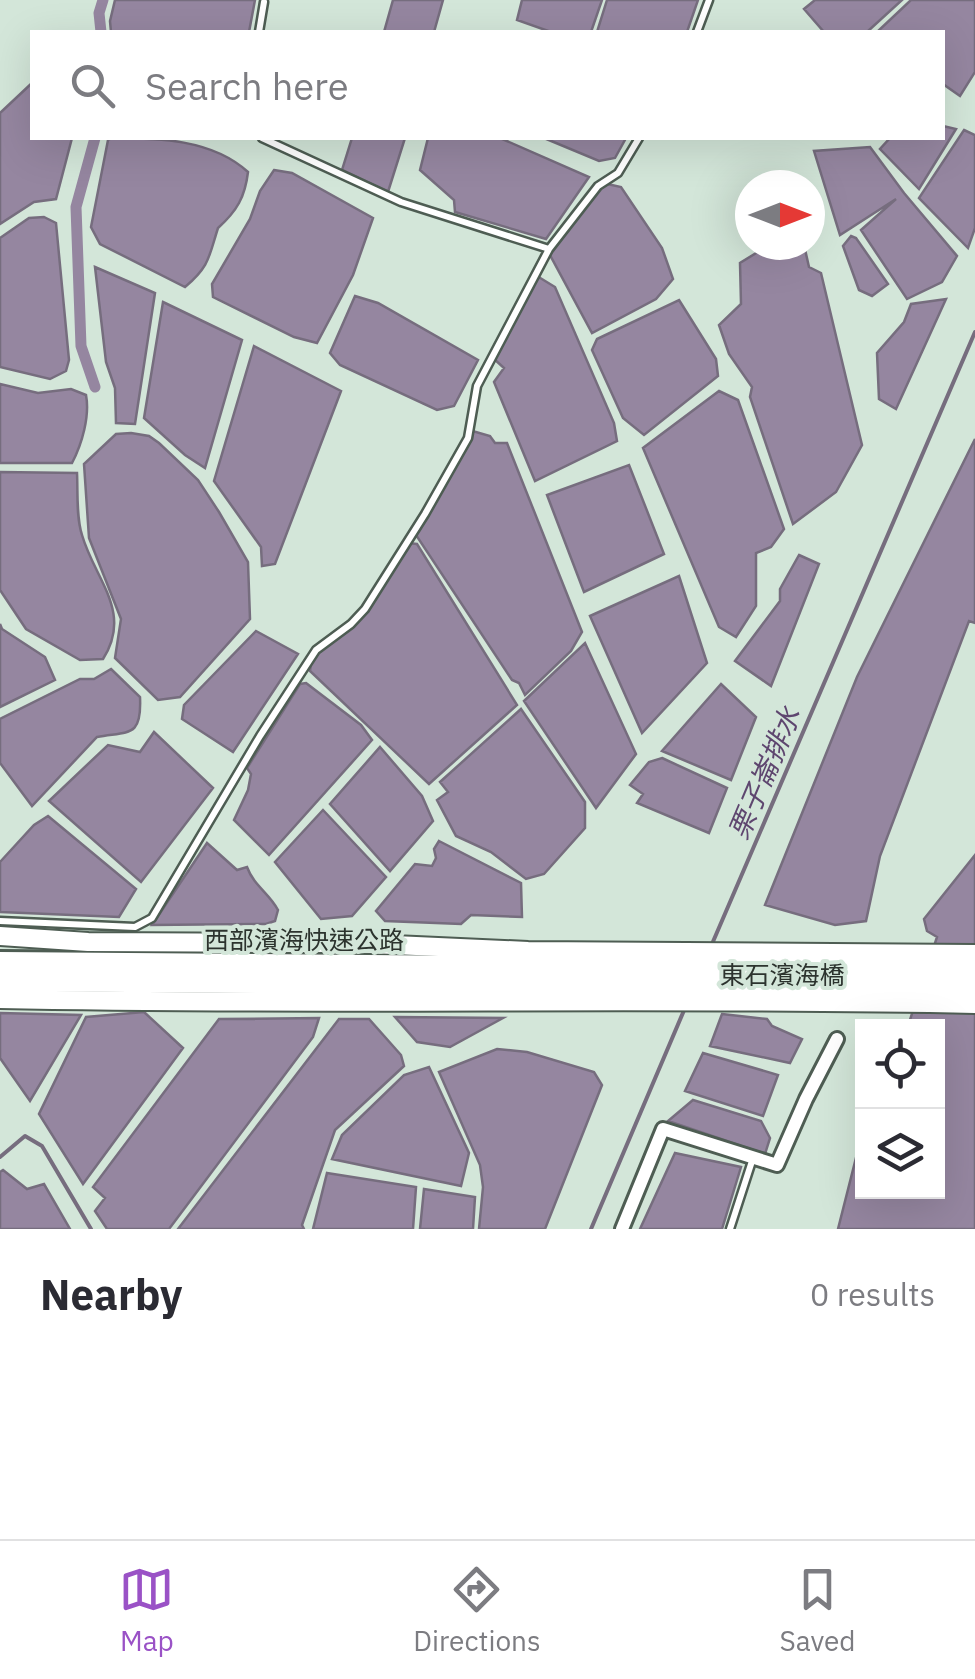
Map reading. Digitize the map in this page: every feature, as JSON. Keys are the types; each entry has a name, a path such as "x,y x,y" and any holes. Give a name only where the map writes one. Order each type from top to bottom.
{"highway":[{"name":"西部濱海快速公路","path":"0,963 603,977"},
{"name":"東石濱海橋","path":"603,977 975,971"},
{"name":"西部濱海快速公路","path":"0,980 603,977"},
{"name":"東石濱海橋","path":"603,977 975,988"}],"street":[{"path":"0,936 88,942 350,943 603,977"},
{"name":"東石濱海橋","path":"603,977 975,954"},
{"path":"0,999 350,1003 603,977"},
{"name":"東石濱海橋","path":"603,977 975,1004"},
{"path":"622,1229 663,1130 777,1165 838,1039"}],"lane":[{"path":"698,30 709,0"},
{"path":"259,30 264,2"},
{"path":"266,140 402,202 549,250"},
{"path":"0,921 135,928 152,918 316,650 365,609 425,514 468,438 477,386 549,250 598,186 618,173 638,140"},
{"path":"730,1229 754,1157"}],"shaded area":[{"path":"115,0 255,0 249,30 111,30"},
{"path":"393,0 443,0 435,30 385,30"},
{"path":"522,0 602,0 592,30 545,30 517,20"},
{"path":"607,0 698,0 688,30 598,30"},
{"path":"815,0 902,0 869,30 822,30 804,9"},
{"path":"911,0 975,0 975,72 960,96 945,85 945,30 879,30"},
{"path":"30,85 30,140 71,140 56,199 34,202 0,224 0,113"},
{"path":"945,126 956,129 919,189 880,149 888,140 945,140"},
{"path":"964,130 975,135 975,228 968,248 919,198"},
{"path":"108,140 184,143 218,153 248,172 239,203 218,228 204,266 185,287 100,244 91,227"},
{"path":"351,140 404,140 388,192 342,170"},
{"path":"428,140 505,140 589,177 546,239 455,212 454,200 420,170"},
{"path":"549,140 625,140 615,158 599,161"},
{"path":"870,147 957,256 942,282 907,299 861,230 896,199 840,235 825,187 825,170 820,170 814,151"},
{"path":"274,170 292,173 373,218 353,275 317,343 294,337 213,297 212,284"},
{"path":"603,183 621,187 662,248 673,279 656,299 592,333 550,255"},
{"path":"44,217 56,223 69,360 66,371 50,379 0,367 0,238 29,218"},
{"path":"851,236 888,284 872,296 859,290 843,246"},
{"path":"807,260 809,267 821,273 862,445 836,492 793,524 750,397 752,387 729,354 719,325 741,304 740,263"},
{"path":"95,267 155,293 135,424 116,423 115,388 106,362"},
{"path":"537,276 555,287 614,423 617,441 535,481 494,382 504,368 494,359"},
{"path":"355,296 378,303 478,360 454,406 437,410 340,365 330,353"},
{"path":"946,299 896,409 879,399 877,353 904,322 911,304"},
{"path":"679,300 716,359 718,376 644,435 623,418 592,350 597,339"},
{"path":"163,302 242,340 205,468 144,418"},
{"path":"254,346 341,391 275,564 262,566 261,547 214,481"},
{"path":"0,384 38,393 71,389 86,395 84,430 72,463 0,463"},
{"path":"719,391 738,400 784,529 771,547 756,553 756,606 736,637 719,627 643,448"},
{"path":"469,430 490,436 495,443 507,443 582,632 571,651 525,695 414,532"},
{"path":"116,434 149,436 159,443 198,480 248,562 250,619 180,697 158,700 115,658 121,619 89,538 84,464"},
{"path":"975,439 975,623 969,621 880,856 866,921 835,925 765,905 857,677"},
{"path":"629,465 664,554 584,592 547,495"},
{"path":"0,472 77,473 80,528 113,611 111,642 103,659 80,660 26,629 0,590"},
{"path":"407,543 417,544 517,705 429,784 310,671 312,656 358,617"},
{"path":"799,555 819,564 771,686 735,661 780,601 780,589"},
{"path":"679,576 707,663 642,733 590,616"},
{"path":"0,624 45,657 55,680 0,707"},
{"path":"256,631 298,654 233,752 182,719 184,705"},
{"path":"585,643 636,754 596,808 524,701"},
{"path":"111,669 140,697 136,726 125,733 97,737 32,806 0,763 0,719 80,679 94,679"},
{"path":"306,683 361,725 372,740 269,855 234,820 248,790 251,774 247,768 300,684"},
{"path":"721,684 756,717 731,780 662,751"},
{"path":"521,709 585,802 585,828 544,874 526,879 491,852 456,836 437,800 448,792 440,782"},
{"path":"154,732 213,788 141,882 49,801 108,745 140,752"},
{"path":"380,747 422,796 433,821 390,871 330,804"},
{"path":"662,758 727,788 709,833 637,803 643,794 630,785 649,762"},
{"path":"323,810 386,877 352,916 321,919 275,862"},
{"path":"48,816 136,889 119,917 0,912 0,862 34,825"},
{"path":"439,841 521,883 522,917 471,915 461,924 385,921 376,911 415,864 432,866"},
{"path":"207,843 237,870 247,867 278,910 275,921 152,925"},
{"path":"975,855 975,1229 838,1229 855,1162 855,1199 945,1199 945,1019 910,1019 937,937 927,931 924,919"},
{"path":"144,1012 183,1048 83,1184 39,1114 86,1017"},
{"path":"0,1013 81,1015 30,1101 0,1058"},
{"path":"722,1014 767,1019 772,1026 802,1039 790,1063 710,1046"},
{"path":"395,1017 503,1018 450,1047 417,1042"},
{"path":"319,1018 313,1037 169,1229 107,1229 95,1211 105,1198 93,1187 219,1019"},
{"path":"339,1019 369,1019 401,1055 404,1066 335,1130 302,1225 304,1229 178,1229"},
{"path":"497,1049 527,1052 594,1072 602,1085 545,1229 479,1229 483,1187 480,1165 439,1072"},
{"path":"703,1053 778,1075 763,1116 685,1091"},
{"path":"429,1067 469,1153 461,1186 332,1159 342,1135 404,1075"},
{"path":"693,1100 761,1121 770,1138 765,1154 668,1121"},
{"path":"675,1153 741,1167 722,1229 640,1229"},
{"path":"3,1170 27,1189 44,1184 70,1229 0,1229"},
{"path":"327,1173 416,1187 413,1229 313,1229"},
{"path":"424,1189 475,1197 473,1229 420,1229"}],"waterway":[{"path":"101,30 99,13 103,0"},
{"path":"94,140 76,207 81,346 95,387"},
{"name":"栗子崙排水","path":"712,944 975,332"},
{"name":"栗子崙排水","path":"591,1229 685,1008"},
{"path":"0,1157 25,1136 42,1146 91,1229"}]}
